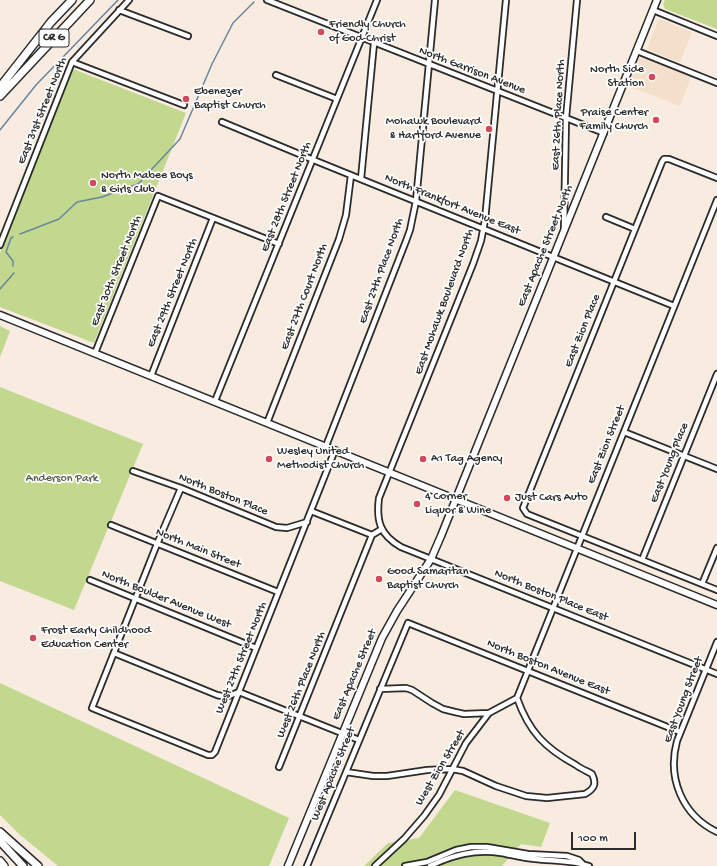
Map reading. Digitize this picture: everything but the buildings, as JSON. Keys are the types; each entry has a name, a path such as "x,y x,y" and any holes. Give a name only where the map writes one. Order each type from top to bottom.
{"highway":[{"name":"CR G","path":"0,87 52,22 72,0"},
{"name":"CR G","path":"0,96 90,0"},
{"path":"0,832 38,866"},
{"path":"0,841 23,866"},
{"path":"0,861 4,866"}],"main road":[{"name":"East Apache Street North","path":"455,500 657,0"},
{"path":"0,315 717,605"},
{"name":"East Apache Street","path":"288,866 382,638 397,611 431,559 455,500"}],"street":[{"name":"East 31st Street North","path":"0,245 72,62 129,0"},
{"name":"North Garrison Avenue","path":"267,0 604,133"},
{"name":"East 28th Street North","path":"215,401 377,0"},
{"name":"East 27th Place North","path":"326,446 410,230 416,201 435,0"},
{"name":"East Mohawk Boulevard North","path":"382,529 378,518 379,498 473,264 483,229 486,212 506,0"},
{"name":"East 26th Place North","path":"564,230 566,118 577,0"},
{"path":"119,10 188,36"},
{"path":"653,10 717,36"},
{"path":"361,179 374,43"},
{"path":"637,51 717,83"},
{"path":"72,62 184,105"},
{"path":"276,75 337,99"},
{"name":"North Frankfort Avenue East","path":"222,122 674,306"},
{"name":"East Zion Place","path":"582,536 527,514 524,511 524,506 664,159 669,159 717,178"},
{"name":"East 27th Court North","path":"267,422 339,239 346,214 351,175"},
{"name":"East 30th Street North","path":"95,353 158,196 213,218"},
{"name":"East Zion Street","path":"517,698 717,200"},
{"path":"606,217 635,229"},
{"path":"213,218 279,244"},
{"name":"East 29th Street North","path":"151,376 213,218"},
{"name":"East Young Place","path":"642,560 717,374"},
{"path":"624,432 717,469"},
{"name":"West 27th Street North","path":"114,653 92,708 208,755 212,755 215,752 335,450"},
{"name":"North Boston Place","path":"133,471 181,488 276,527 287,528 307,522"},
{"path":"181,488 135,598 114,653 217,695 226,697 239,692 359,740"},
{"path":"311,511 372,535 382,529"},
{"name":"North Main Street","path":"111,526 278,592"},
{"name":"North Boston Place East","path":"382,529 393,543 401,547 717,674"},
{"name":"West 26th Place North","path":"279,767 372,535"},
{"path":"582,536 717,590"},
{"path":"702,584 717,548"},
{"name":"North Boulder Avenue West","path":"90,580 256,648"},
{"name":"North Boston Avenue East","path":"380,689 408,623 680,732"},
{"name":"East Young Street","path":"717,642 674,750 675,780 687,808 706,826 717,832"},
{"path":"346,772 373,776 387,776 427,770 452,769 463,771 496,786 526,796 547,798 585,794 594,787 594,779 592,774 556,752 542,741 530,728 517,698 489,713 454,712 432,703 412,690 406,688 380,689"},
{"name":"West Apache Street","path":"307,866 380,689"},
{"name":"West Zion Street","path":"375,866 404,839 424,816 439,795 466,743 489,713"},
{"path":"404,866 427,862 456,850 471,847 487,847 528,854 567,856 579,860 583,864"},
{"path":"430,866 453,856 475,852 499,853 589,866"}],"shaded area":[{"path":"659,19 692,32 680,63 647,49"},
{"path":"639,58 646,59 691,77 680,106 628,86"}],"green space":[{"path":"665,0 717,0 717,29 665,9 663,4"},
{"name":"North Mabee Boys & Girls Club","path":"73,69 186,113 94,343 0,307 0,253"},
{"path":"0,326 10,331 0,357"},
{"name":"Anderson Park","path":"0,387 143,444 74,610 0,581"},
{"path":"0,683 289,818 269,866 58,866 19,834 0,815"},
{"path":"455,790 550,823 541,847 521,844 502,866 364,866 388,843 419,838"}],"waterway":[{"path":"0,130 36,85 118,0"},
{"path":"20,234 59,219 77,202 102,197 138,184 180,139 212,64 233,23 254,2"},
{"path":"13,237 11,238 6,252 13,261 13,266"},
{"path":"0,289 14,273"}],"place":[{"name":"Friendly Church of God-Christ","path":"321,32"},
{"name":"North Side Station","path":"652,77"},
{"name":"Ebenezer Baptist Church","path":"186,99"},
{"name":"Praise Center Family Church","path":"656,120"},
{"name":"Mohawk Boulevard & Hartford Avenue","path":"489,129"},
{"name":"North Mabee Boys & Girls Club","path":"93,183"},
{"name":"Wesley United Methodist Church","path":"269,459"},
{"name":"A1 Tag Agency","path":"423,459"},
{"name":"Just Cars Auto","path":"507,498"},
{"name":"4 Corner Liquor & Wine","path":"417,504"},
{"name":"Good Samaritan Baptist Church","path":"379,579"},
{"name":"Frost Early Childhood Education Center","path":"33,638"}]}
